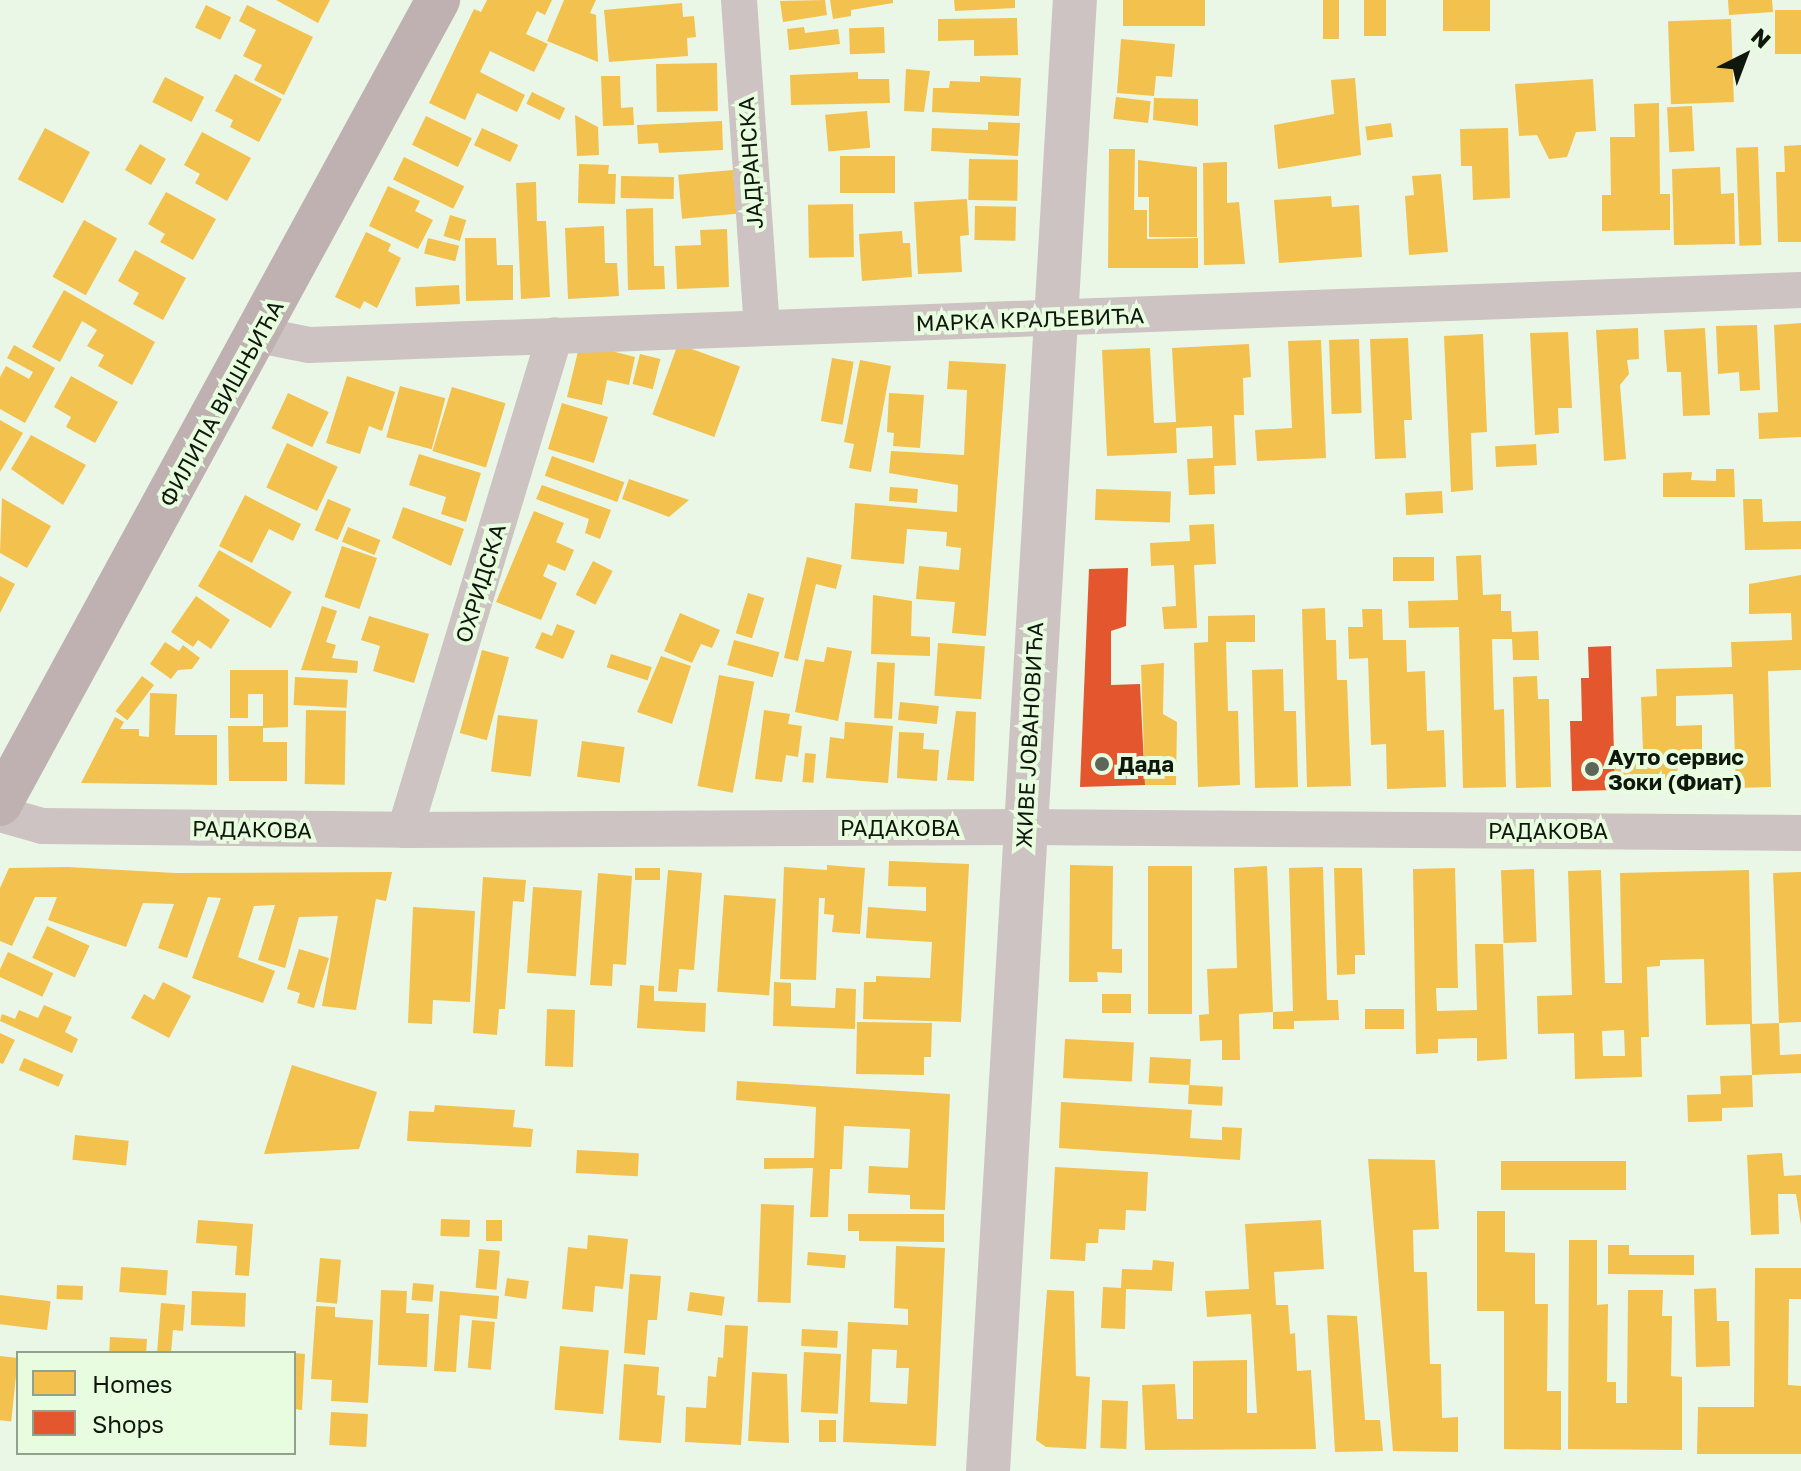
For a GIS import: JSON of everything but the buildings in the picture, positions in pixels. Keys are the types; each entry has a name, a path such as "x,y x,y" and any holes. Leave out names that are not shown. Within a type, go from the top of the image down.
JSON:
{"main road":[{"name":"ФИЛИПА ВИШЊИЋА","path":"0,804 259,335 438,0"}],"street":[{"name":"ЈАДРАНСКА","path":"739,0 762,326"},
{"name":"ЖИВЕ ЈОВАНОВИЋА","path":"988,1471 1052,320 1075,0"},
{"name":"МАРКА КРАЉЕВИЋА","path":"259,335 309,345 1801,290"},
{"name":"ОХРИДСКА","path":"405,830 555,335"},
{"name":"РАДАКОВА","path":"0,814 42,826 405,830 1024,827 1801,833"}],"place":[{"name":"Дада","path":"1102,764"},
{"name":"Ауто сервис Зоки (Фиат)","path":"1592,769"}]}
